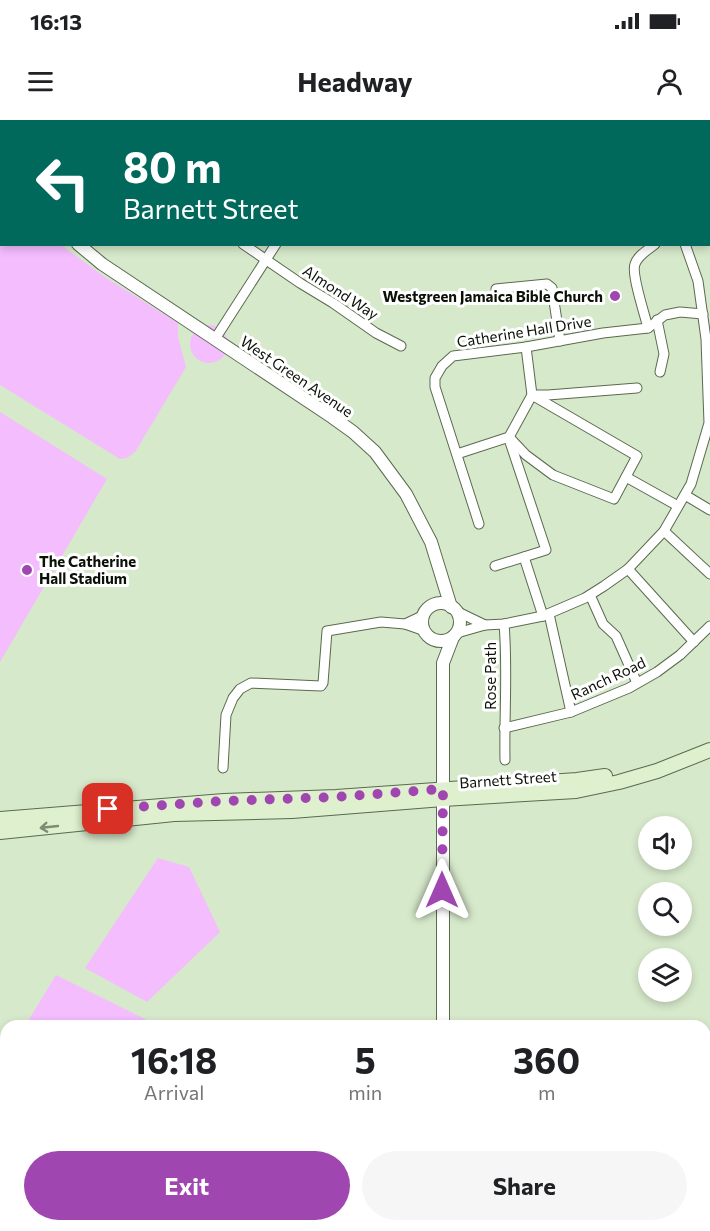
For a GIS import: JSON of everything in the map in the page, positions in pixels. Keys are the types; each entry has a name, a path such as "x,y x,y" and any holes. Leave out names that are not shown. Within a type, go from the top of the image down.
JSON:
{"main road":[{"name":"Barnett Street","path":"0,819 224,801 576,791 657,771 710,750"},
{"name":"Barnett Street","path":"0,832 174,814 292,812 443,794"}],"street":[{"name":"West Green Avenue","path":"80,246 102,264 332,417 375,452 406,494 431,542 454,609"},
{"name":"Almond Way","path":"246,246 376,333 400,346"},
{"path":"215,339 275,246"},
{"path":"652,246 638,257 633,266 648,328 664,315 680,312 703,314"},
{"path":"223,768 226,715 233,698 240,689 251,683 321,686 327,630 381,621 405,624 442,641 484,625 504,624 546,615 604,586 628,568 664,531 691,484 710,424 703,314 698,281 686,246"},
{"path":"496,289 550,285 560,341"},
{"path":"657,320 664,354 660,372"},
{"name":"Catherine Hall Drive","path":"479,524 435,387 435,378 442,366 453,356 648,328"},
{"path":"457,454 509,437 532,395 526,347"},
{"path":"532,395 637,388"},
{"path":"509,437 526,455 553,475 614,499 637,456 532,395"},
{"path":"495,566 546,550 509,437"},
{"path":"626,477 678,506"},
{"path":"685,495 710,510"},
{"path":"664,531 710,574"},
{"path":"524,557 546,615 572,712"},
{"path":"628,568 694,642"},
{"path":"443,582 422,623 443,663"},
{"path":"590,595 603,624 616,636 637,683"},
{"path":"405,624 440,604 484,625"},
{"path":"443,1020 443,663 460,622 454,609"},
{"name":"Rose Path","path":"504,624 506,652 504,760"},
{"name":"Ranch Road","path":"504,728 572,712 628,688 657,672 680,655 710,626"}],"shaded area":[{"path":"0,246 62,246 105,277 178,323 178,337 186,367 135,452 127,458 120,459 0,385"},
{"path":"209,325 216,326 222,331 227,337 227,351 222,357 216,362 209,363 202,362 196,357 191,351 190,344 191,337 196,331 202,326"},
{"name":"The Catherine Hall Stadium","path":"0,412 107,479 0,662"},
{"path":"158,858 189,867 220,932 147,1002 85,968"},
{"path":"56,975 147,1020 29,1020"}],"place":[{"name":"Westgreen Jamaica Bible Church","path":"615,296"},
{"name":"The Catherine Hall Stadium","path":"27,570"}],"route":[{"path":"108,809 443,789 442,890"}]}
